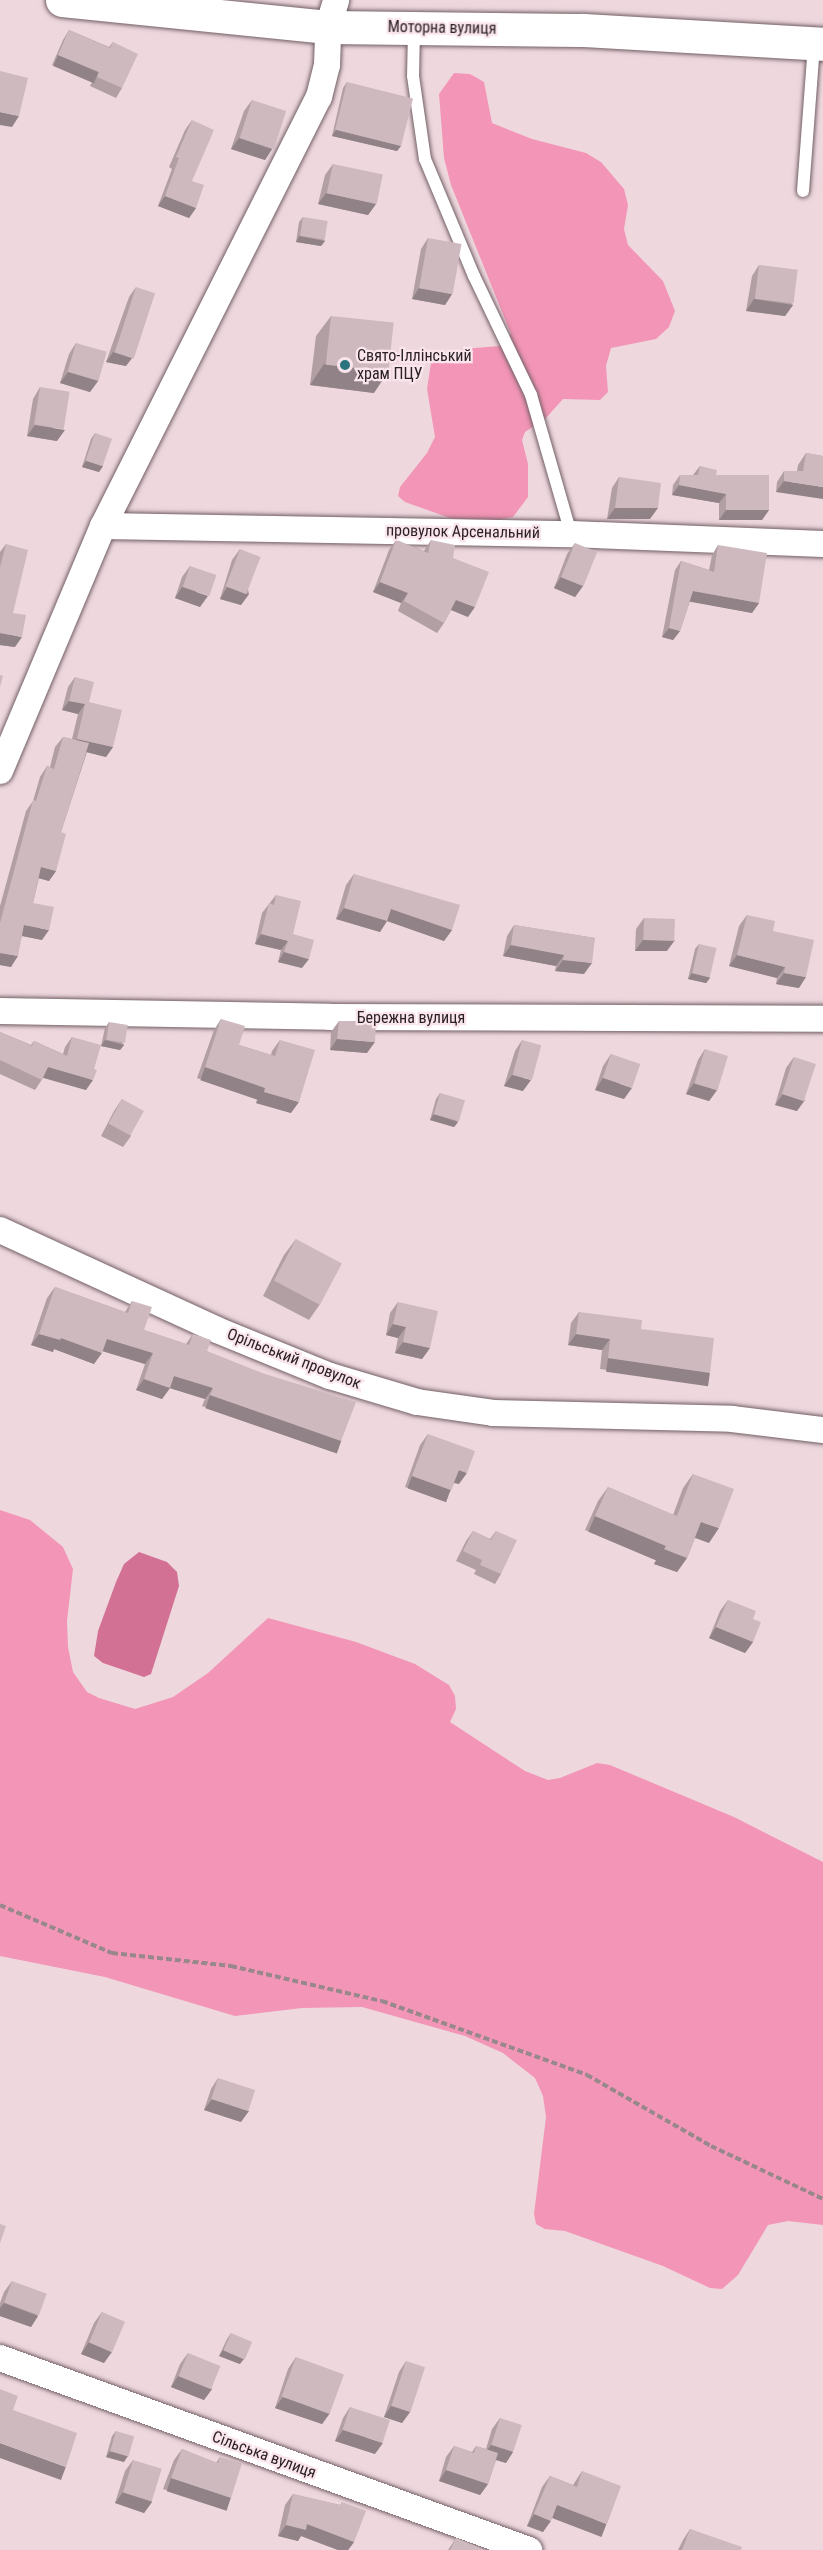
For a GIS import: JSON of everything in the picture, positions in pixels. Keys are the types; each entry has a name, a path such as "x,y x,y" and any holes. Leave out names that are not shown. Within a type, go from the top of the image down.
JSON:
{"street":[{"name":"Моторна вулиця","path":"62,0 332,13 414,28 583,30 819,44"},
{"path":"0,771 103,526 319,97 327,65 332,13"},
{"name":"провулок Арсенальний","path":"103,526 571,534 823,544"},
{"name":"Бережна вулиця","path":"0,1011 353,1017 823,1019"},
{"name":"Орільський провулок","path":"0,1230 217,1330 310,1368 417,1402 493,1413 732,1419 823,1430"},
{"name":"Сільська вулиця","path":"0,2358 529,2550"}],"lane":[{"path":"414,28 413,76 424,159 474,276 531,395 571,534"},
{"path":"803,191 819,44"}],"path":[{"path":"0,1905 112,1953 231,1966 382,2001 587,2075 711,2146 823,2199"}],"shaded area":[{"path":"454,73 470,74 484,82 492,123 532,139 586,153 601,162 624,189 628,205 624,229 628,245 663,281 675,311 669,327 656,339 611,348 606,366 608,392 600,400 563,399 546,418 525,432 522,440 528,464 528,497 513,517 487,522 450,518 405,502 398,496 400,487 427,453 435,437 427,389 431,363 463,349 499,346 511,334 451,185 444,158 439,94"},
{"path":"0,1510 30,1520 63,1547 73,1569 67,1621 68,1647 73,1672 87,1692 99,1698 135,1709 173,1697 208,1673 268,1618 356,1642 415,1664 449,1685 455,1696 456,1709 450,1722 525,1771 548,1780 560,1778 597,1763 610,1765 734,1817 823,1862 823,2225 788,2221 768,2225 738,2275 722,2289 710,2288 663,2266 565,2231 545,2229 536,2224 534,2214 546,2117 543,2096 535,2078 503,2053 465,2036 362,2007 302,2008 235,2016 105,1977 0,1956"},
{"path":"139,1552 167,1562 177,1572 179,1586 151,1674 144,1677 103,1663 94,1656 98,1631 116,1582 124,1564"}],"building":[{"path":"69,30 110,48 113,42 138,54 122,88 97,77 99,72 58,55"},
{"path":"0,71 28,78 19,116 0,112"},
{"path":"347,82 413,98 401,146 335,130"},
{"path":"252,100 286,111 274,149 240,138"},
{"path":"192,120 214,130 192,181 204,185 196,208 165,196 179,158 176,157"},
{"path":"333,164 383,175 377,204 327,193"},
{"path":"303,217 328,221 325,240 300,236"},
{"path":"428,238 461,244 453,294 419,288"},
{"path":"759,265 798,270 794,303 755,299"},
{"path":"136,287 155,293 134,359 115,353"},
{"path":"331,316 394,323 389,371 326,365"},
{"path":"76,343 107,352 98,381 68,372"},
{"path":"40,387 70,392 64,429 34,425"},
{"path":"95,433 112,439 103,466 86,460"},
{"path":"806,453 823,456 823,487 784,481 784,471 803,471"},
{"path":"700,466 717,470 716,475 769,475 769,510 726,510 726,494 679,485 680,475 698,475"},
{"path":"619,477 661,483 658,508 615,508"},
{"path":"396,540 428,553 431,540 455,545 453,558 489,572 475,607 456,600 444,623 404,601 408,593 380,582"},
{"path":"575,543 597,552 583,586 561,577"},
{"path":"6,544 28,550 13,613 26,615 22,637 0,633 0,567"},
{"path":"718,545 767,553 759,603 693,591 680,631 669,628 681,561 714,572"},
{"path":"240,549 261,557 246,594 226,586"},
{"path":"190,566 216,575 209,596 183,587"},
{"path":"75,677 94,682 89,702 122,710 113,747 77,739 85,704 69,701"},
{"path":"63,737 89,743 61,832 66,834 56,871 41,867 33,903 54,907 49,930 24,925 18,956 0,953 0,923 33,800 36,801 47,766 54,769"},
{"path":"354,874 460,905 452,930 391,909 387,921 344,908"},
{"path":"276,895 301,901 293,934 314,940 309,959 284,952 288,941 261,934 269,903 274,905"},
{"path":"747,915 775,921 773,931 814,940 806,977 784,973 785,967 737,955"},
{"path":"644,918 675,919 674,941 643,940"},
{"path":"514,925 595,938 592,963 563,960 564,955 511,945"},
{"path":"699,944 717,948 710,977 692,973"},
{"path":"221,1019 245,1026 239,1045 275,1056 280,1040 315,1050 299,1102 264,1092 265,1088 205,1067"},
{"path":"339,1021 376,1021 375,1042 337,1039"},
{"path":"109,1022 128,1025 125,1043 106,1040"},
{"path":"0,1032 32,1046 34,1041 67,1056 72,1037 101,1045 93,1080 48,1067 42,1080 0,1060"},
{"path":"522,1040 541,1045 532,1080 513,1075"},
{"path":"705,1049 728,1056 717,1090 694,1083"},
{"path":"611,1054 640,1064 632,1088 603,1078"},
{"path":"794,1057 816,1064 804,1101 782,1094"},
{"path":"440,1093 465,1100 459,1121 434,1114"},
{"path":"122,1099 144,1111 130,1136 108,1123"},
{"path":"296,1239 342,1263 320,1305 274,1280"},
{"path":"55,1287 128,1313 132,1301 152,1307 144,1330 189,1345 193,1334 211,1340 207,1351 262,1373 356,1402 341,1441 210,1395 213,1388 174,1376 170,1388 144,1379 153,1353 107,1339 102,1353 61,1338 60,1340 39,1334"},
{"path":"398,1302 438,1311 430,1348 403,1342 406,1327 393,1324"},
{"path":"579,1312 642,1320 641,1329 714,1338 710,1373 608,1358 610,1339 576,1334"},
{"path":"428,1434 475,1451 467,1473 459,1470 451,1490 412,1476"},
{"path":"693,1474 734,1489 719,1528 701,1522 687,1558 664,1549 666,1546 595,1516 608,1487 677,1516"},
{"path":"473,1531 491,1540 496,1531 517,1540 501,1574 480,1565 482,1560 463,1551"},
{"path":"728,1600 756,1611 753,1619 761,1622 753,1642 716,1627"},
{"path":"218,2078 255,2090 248,2111 211,2099"},
{"path":"0,2224 6,2226 0,2243"},
{"path":"12,2281 47,2294 39,2315 4,2303"},
{"path":"102,2312 125,2322 112,2352 89,2342"},
{"path":"231,2333 252,2342 245,2359 224,2350"},
{"path":"188,2353 220,2366 211,2389 179,2376"},
{"path":"296,2357 344,2374 330,2414 282,2396"},
{"path":"406,2361 425,2367 410,2412 391,2406"},
{"path":"0,2389 18,2396 13,2410 77,2433 66,2467 0,2443"},
{"path":"350,2407 390,2420 383,2443 343,2430"},
{"path":"500,2418 522,2425 513,2452 491,2445"},
{"path":"116,2431 134,2436 128,2456 110,2451"},
{"path":"454,2446 474,2453 476,2446 498,2453 488,2484 446,2470"},
{"path":"182,2449 218,2463 220,2457 242,2463 231,2498 171,2478"},
{"path":"133,2460 162,2469 152,2501 123,2493"},
{"path":"582,2471 621,2486 607,2524 557,2505 551,2521 534,2514 550,2476 577,2487"},
{"path":"293,2494 340,2505 342,2502 366,2511 354,2542 307,2524 306,2530 286,2525"},
{"path":"690,2529 742,2547 741,2550 682,2550"},
{"path":"456,2538 485,2550 450,2550"}],"place":[{"name":"Свято-Іллінський храм ПЦУ","path":"345,365"}]}
